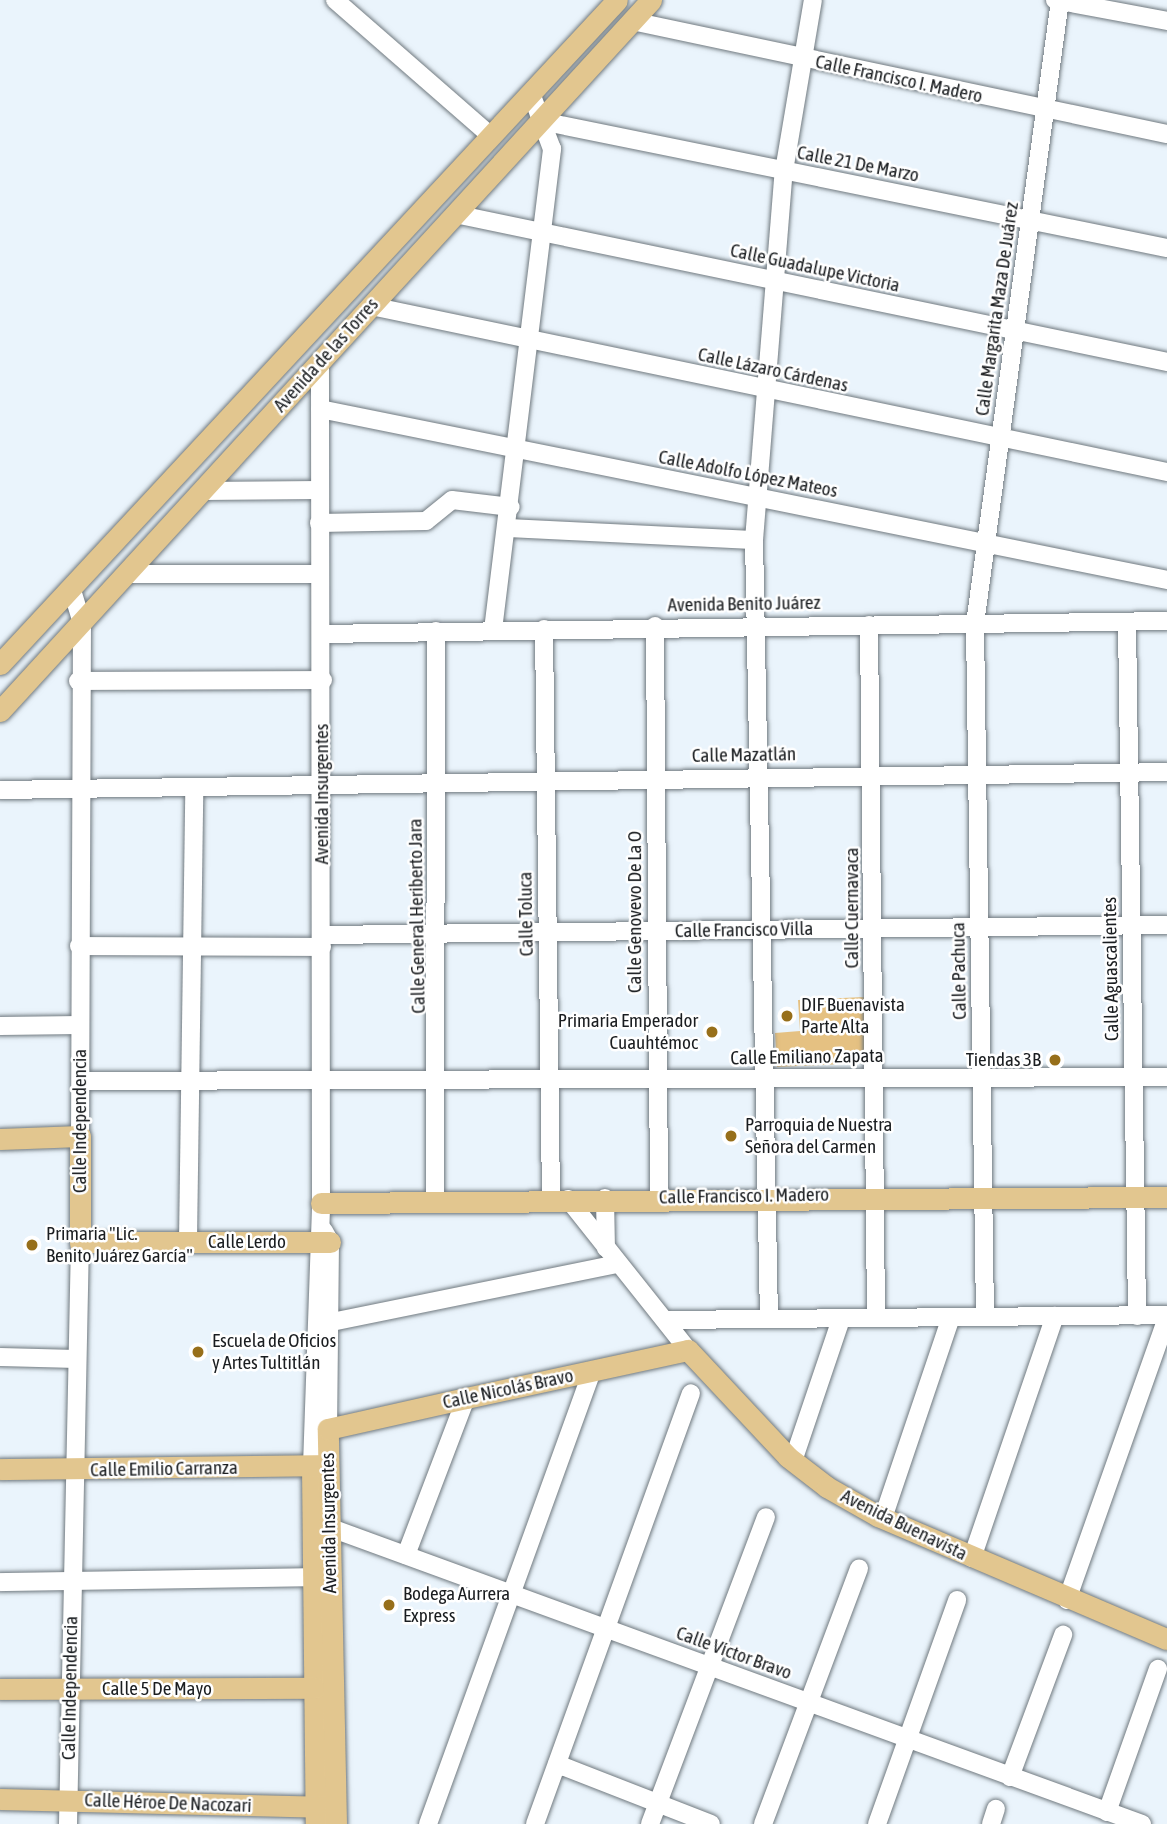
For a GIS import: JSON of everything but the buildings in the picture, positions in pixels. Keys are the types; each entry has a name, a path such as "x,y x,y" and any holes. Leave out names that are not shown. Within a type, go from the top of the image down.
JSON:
{"main road":[{"name":"Avenida de las Torres","path":"0,664 617,0"},
{"name":"Avenida de las Torres","path":"0,711 651,0"},
{"path":"0,1139 80,1136"},
{"name":"Calle Independencia","path":"80,1136 80,1242"},
{"name":"Calle Francisco I. Madero","path":"321,1203 983,1194 1167,1197"},
{"name":"Calle Lerdo","path":"80,1242 322,1237"},
{"name":"Avenida Buenavista","path":"688,1350 793,1461 883,1518 1067,1600 1167,1639"},
{"name":"Calle Nicolás Bravo","path":"328,1429 688,1350"},
{"name":"Avenida Insurgentes","path":"326,1816 320,1465 328,1429"},
{"name":"Calle Emilio Carranza","path":"0,1469 74,1471 320,1465"},
{"name":"Avenida Insurgentes","path":"321,1524 313,1577 315,1689 326,1816"},
{"name":"Calle 5 De Mayo","path":"0,1689 315,1689"},
{"name":"Calle Héroe De Nacozari","path":"0,1799 69,1800 326,1816"}],"street":[{"path":"335,0 491,136"},
{"path":"769,1319 753,624 754,540 764,390 784,171 805,60 813,0"},
{"path":"1058,0 1167,21"},
{"name":"Calle Margarita Maza De Juárez","path":"975,624 1058,0"},
{"name":"Calle Francisco I. Madero","path":"632,21 805,60 1167,134"},
{"path":"493,630 511,507 552,149 531,93"},
{"name":"Calle 21 De Marzo","path":"541,121 1167,248"},
{"name":"Calle Guadalupe Victoria","path":"455,214 1167,362"},
{"name":"Calle Lázaro Cárdenas","path":"371,306 1000,440 1167,472"},
{"name":"Avenida Insurgentes","path":"320,362 319,523 323,680 321,1203 327,1323 328,1429"},
{"name":"Calle Adolfo López Mateos","path":"320,409 1167,580"},
{"path":"202,491 319,490"},
{"path":"319,523 426,521 452,500 511,507"},
{"path":"508,528 754,540"},
{"path":"126,574 320,574"},
{"name":"Calle Independencia","path":"71,587 82,622 78,681 80,1136"},
{"name":"Avenida Benito Juárez","path":"321,634 753,624 1167,621"},
{"name":"Calle Aguascalientes","path":"1127,622 1137,1316"},
{"name":"Calle Pachuca","path":"975,624 985,1317"},
{"name":"Calle Cuernavaca","path":"869,625 876,1318"},
{"name":"Calle Genovevo De La O","path":"655,626 656,1079 659,1198"},
{"name":"Calle Toluca","path":"544,629 549,1080 559,1199"},
{"name":"Calle General Heriberto Jara","path":"435,1201 440,1081 436,631"},
{"path":"78,681 323,680"},
{"name":"Calle Mazatlán","path":"0,790 322,786 656,776 1167,772"},
{"path":"188,1241 194,787"},
{"name":"Calle Francisco Villa","path":"79,946 192,947 437,934 1167,925"},
{"path":"0,1026 80,1025"},
{"name":"Calle Emiliano Zapata","path":"322,1083 982,1075 1167,1077"},
{"path":"81,1081 322,1083"},
{"path":"605,1198 606,1248"},
{"name":"Avenida Buenavista","path":"559,1199 606,1248 667,1320 688,1350"},
{"name":"Avenida Insurgentes","path":"320,1465 322,1237"},
{"name":"Calle Independencia","path":"68,1824 80,1242"},
{"path":"327,1323 618,1264"},
{"path":"972,1558 1055,1316"},
{"path":"667,1320 1167,1316 1067,1600"},
{"path":"883,1518 951,1317"},
{"path":"793,1461 841,1319"},
{"path":"0,1357 77,1359"},
{"path":"428,1824 593,1371"},
{"path":"535,1824 691,1393"},
{"path":"407,1555 466,1398"},
{"path":"650,1824 766,1517"},
{"name":"Calle Víctor Bravo","path":"321,1524 1142,1824"},
{"path":"763,1824 859,1568"},
{"path":"0,1581 313,1577"},
{"path":"877,1824 957,1600"},
{"path":"1010,1777 1063,1635"},
{"path":"1107,1812 1158,1669"},
{"path":"557,1764 711,1824"}],"shaded area":[{"path":"864,997 866,1063 777,1067 775,1033 800,1031 798,1000"}],"place":[{"name":"DIF Buenavista Parte Alta","path":"787,1016"},
{"name":"Primaria Emperador Cuauhtémoc","path":"712,1032"},
{"name":"Tiendas 3B","path":"1055,1060"},
{"name":"Parroquia de Nuestra Señora del Carmen","path":"731,1136"},
{"name":"Primaria \"Lic. Benito Juárez García\"","path":"32,1245"},
{"name":"Escuela de Oficios y Artes Tultitlán","path":"198,1352"},
{"name":"Bodega Aurrera Express","path":"389,1605"}]}
